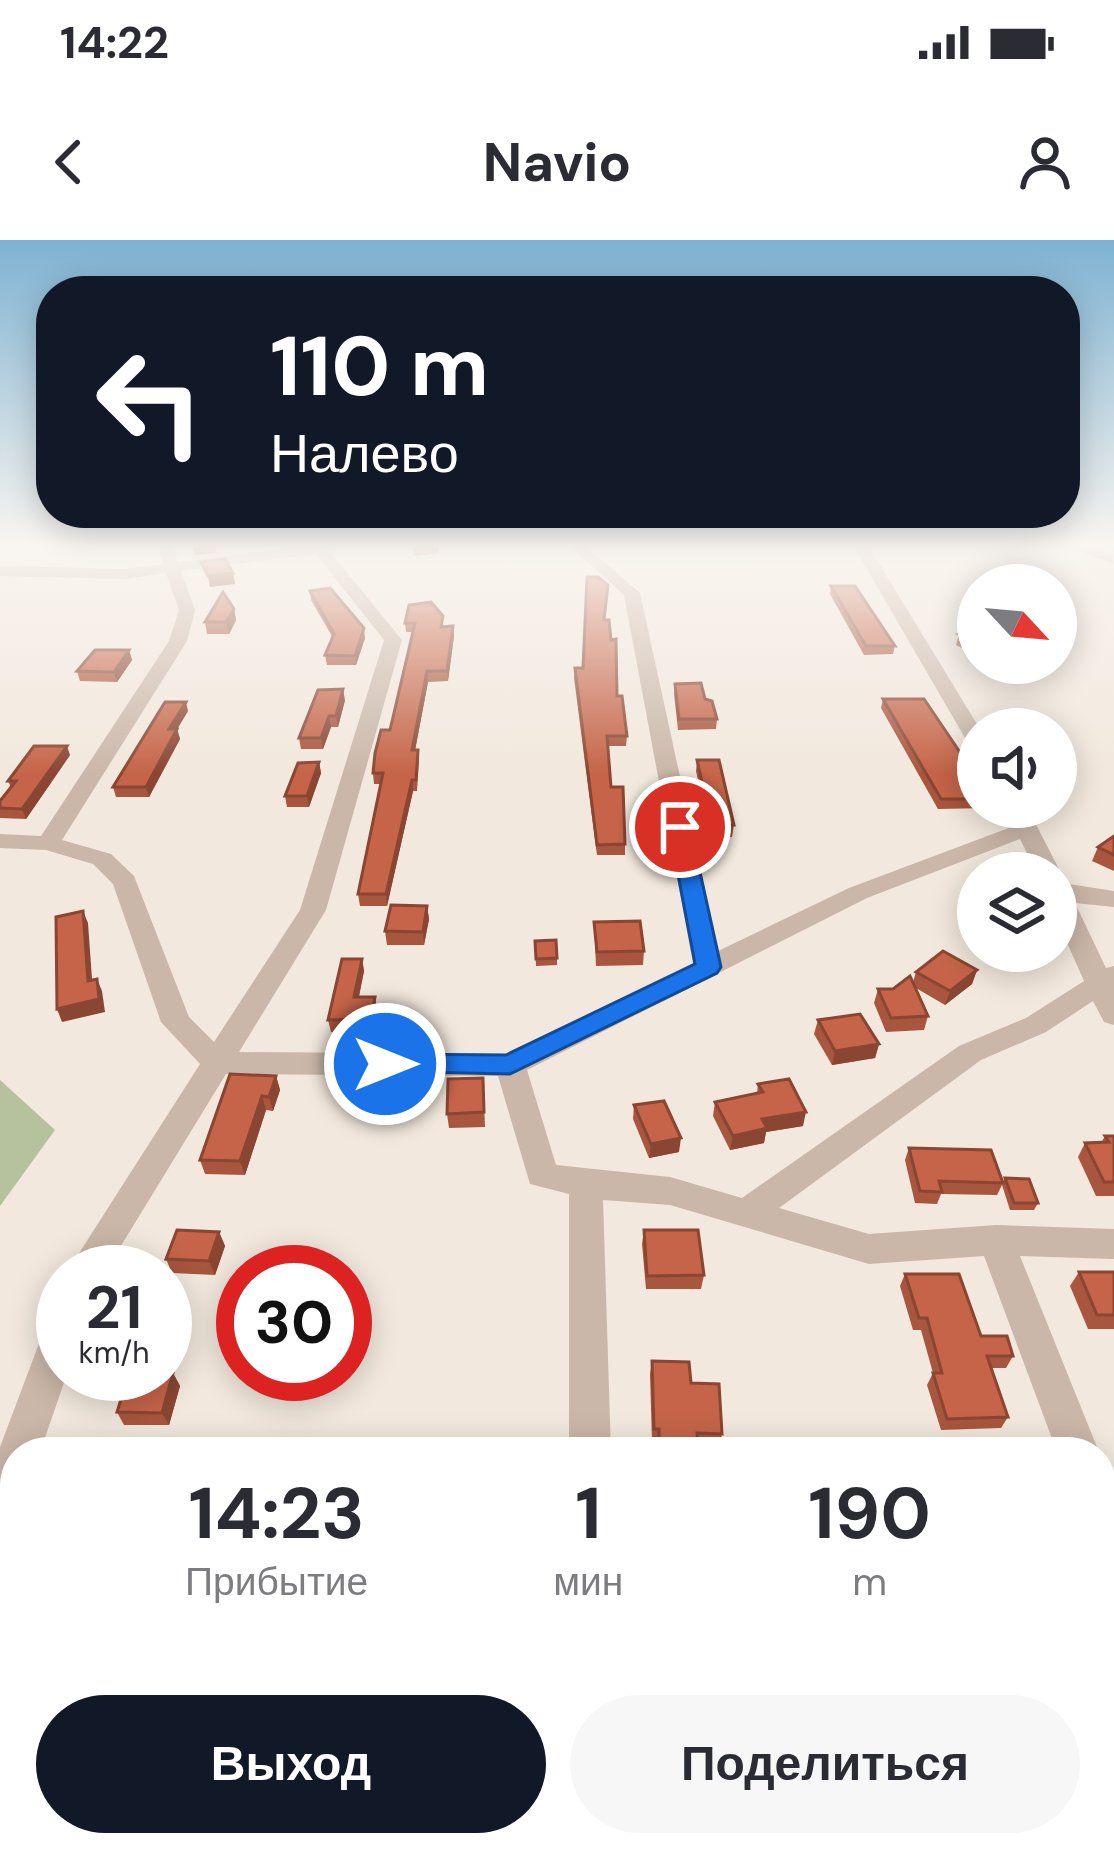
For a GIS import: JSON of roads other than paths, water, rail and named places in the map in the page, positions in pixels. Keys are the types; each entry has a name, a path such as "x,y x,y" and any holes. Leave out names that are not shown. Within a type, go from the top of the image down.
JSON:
{"street":[{"path":"48,843 178,641 184,622"},
{"path":"102,1245 314,910 393,640 380,622"},
{"path":"638,622 708,967"},
{"path":"906,622 957,708"},
{"path":"0,842 48,843 102,860 125,880 176,1022 218,1063 510,1065 857,893 989,844 1009,828"},
{"path":"989,844 1003,852"},
{"path":"1077,888 1114,899"},
{"path":"748,1212 970,1053 1109,993 1077,930"},
{"path":"510,1065 542,1174 586,1185 670,1191 869,1249 996,1240 1114,1244"},
{"path":"586,1185 590,1437"},
{"path":"996,1240 1072,1437"},
{"path":"24,1437 37,1401"}]}
